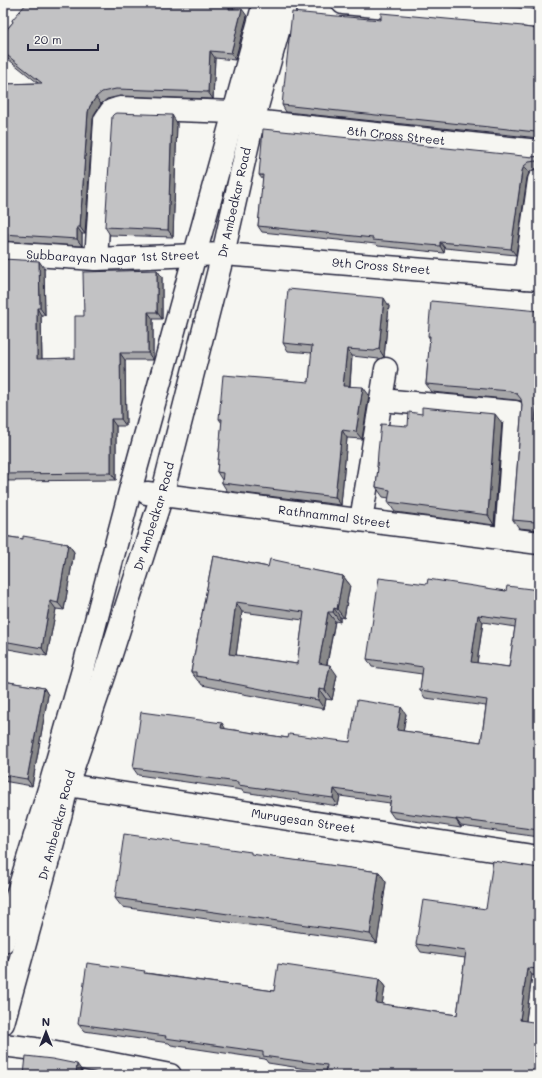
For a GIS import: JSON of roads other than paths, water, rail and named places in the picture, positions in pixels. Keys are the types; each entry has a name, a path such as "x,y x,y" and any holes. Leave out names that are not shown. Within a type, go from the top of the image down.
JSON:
{"main road":[{"name":"Dr Ambedkar Road","path":"3,1023 61,813 67,785 162,495 223,254 243,117 264,3"},
{"name":"Dr Ambedkar Road","path":"3,942 79,684 130,490 195,256 243,117 286,3"},
{"path":"343,3 427,7 539,21"},
{"name":"8th Cross Street","path":"96,259 105,120 111,111 120,108 243,117 539,151"},
{"path":"532,278 539,180"},
{"name":"Subbarayan Nagar 1st Street","path":"3,253 96,259 223,254"},
{"name":"9th Cross Street","path":"223,254 532,278"},
{"path":"361,520 386,369"},
{"path":"381,400 515,412 506,539"},
{"name":"Rathnammal Street","path":"130,490 539,543"},
{"name":"Murugesan Street","path":"67,785 539,857"},
{"path":"3,1046 35,1049 93,1068 170,1075"}]}
